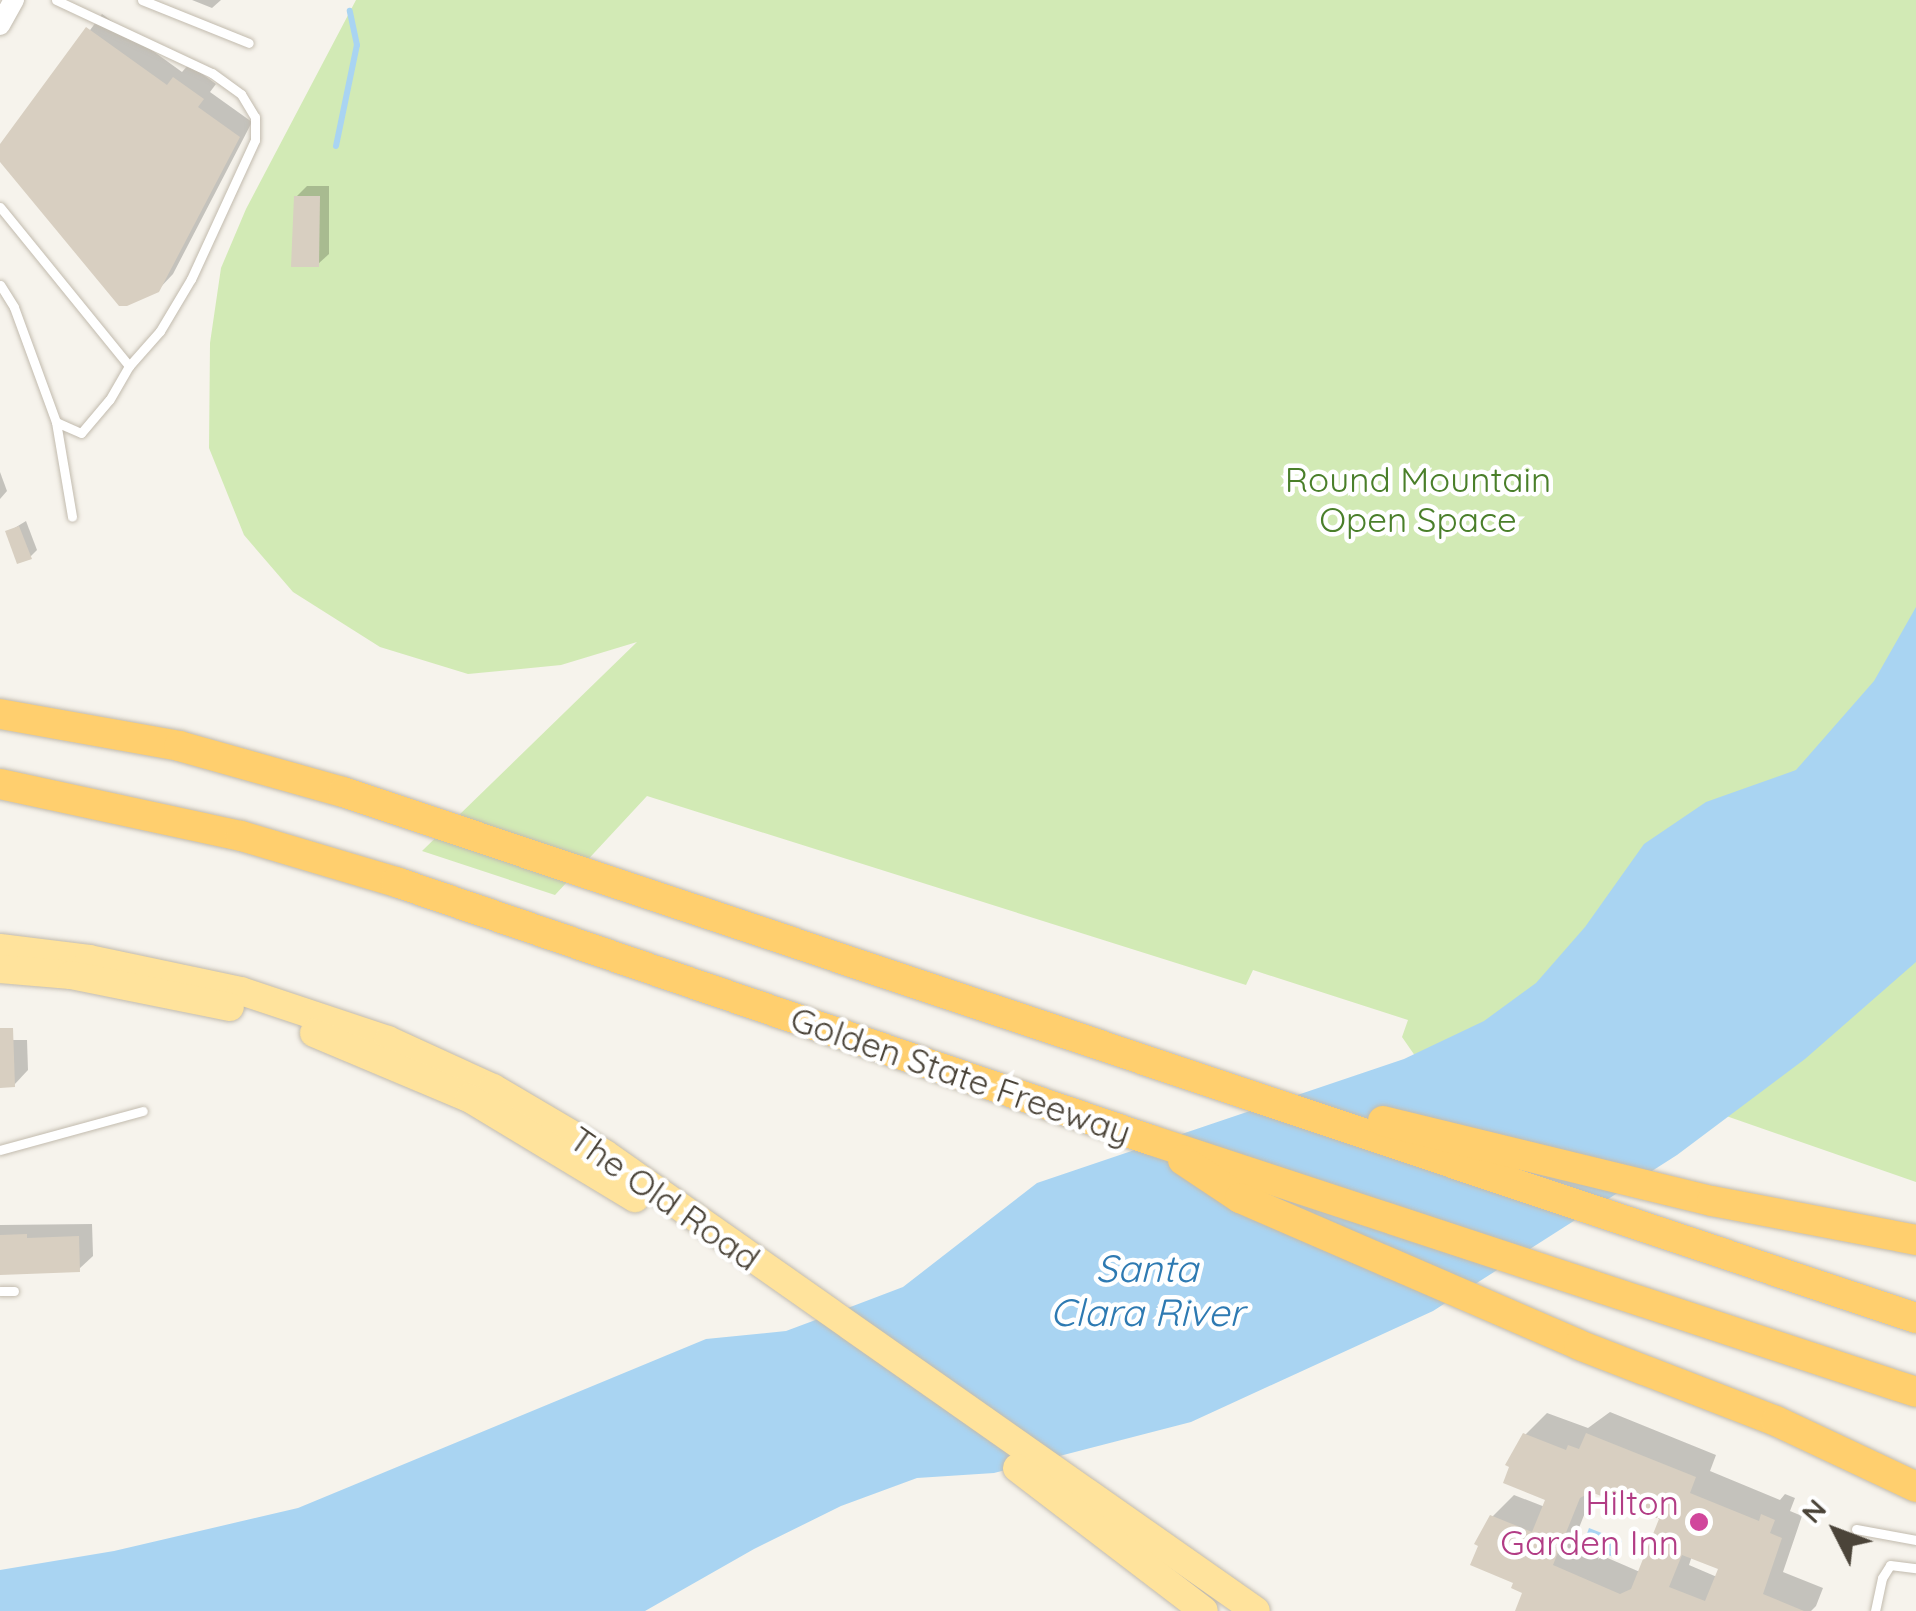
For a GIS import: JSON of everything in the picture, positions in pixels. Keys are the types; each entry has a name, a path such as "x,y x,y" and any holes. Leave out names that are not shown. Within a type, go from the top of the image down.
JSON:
{"highway":[{"name":"Golden State Freeway","path":"0,714 180,746 278,772 1916,1318"},
{"name":"Golden State Freeway","path":"0,784 223,831 396,882 1151,1140 1916,1392"},
{"path":"1181,1072 1712,1200 1916,1240"},
{"path":"1151,1140 1240,1198 1533,1325 1776,1421 1916,1487"}],"main road":[{"name":"The Old Road","path":"0,948 89,959 197,980 325,1028 388,1040 543,1114 739,1260 1027,1464 1211,1604 1256,1611"},
{"name":"The Old Road","path":"0,969 89,978 287,1015"}],"street":[{"path":"0,24 14,0"}],"lane":[{"path":"56,0 212,73 241,94 255,117 255,140 237,182 160,332 129,366 109,400 81,433 56,422"},
{"path":"142,0 249,43"},
{"path":"0,208 129,366"},
{"path":"0,285 14,307 56,422 72,516"},
{"path":"0,1150 142,1110"},
{"path":"0,1291 14,1291"},
{"path":"1856,1529 1916,1540"},
{"path":"1875,1611 1882,1578 1890,1565 1916,1568"}],"green space":[{"name":"Round Mountain Open Space","path":"356,0 1916,0 1916,1182 1666,1095 1429,1076 1402,1037 1408,1020 1253,970 1246,985 647,796 555,895 422,851 637,642 561,665 468,674 380,647 293,592 244,535 209,448 210,343 221,268 246,209"}],"water":[{"name":"Santa Clara River","path":"1916,607 1916,962 1805,1059 1677,1155 1433,1311 1191,1422 994,1473 917,1478 841,1506 754,1549 645,1611 0,1611 0,1570 114,1551 298,1508 706,1339 786,1331 903,1287 1037,1183 1404,1059 1484,1021 1536,983 1585,927 1644,844 1706,802 1796,770 1874,681"},
{"path":"1589,1528 1622,1541 1616,1558 1583,1545"}],"building":[{"path":"86,27 167,85 173,77 204,99 198,107 240,137 159,292 127,306 119,306 0,162 0,144"},
{"path":"294,196 320,196 319,267 291,267"},
{"path":"19,526 32,559 17,564 5,531"},
{"path":"0,1028 13,1028 15,1087 0,1088"},
{"path":"27,1234 27,1238 79,1236 80,1272 0,1275 0,1235"},
{"name":"Hilton Garden Inn","path":"1523,1433 1566,1450 1568,1445 1579,1449 1586,1433 1696,1477 1690,1493 1759,1521 1761,1514 1775,1520 1770,1533 1782,1538 1763,1594 1804,1611 1515,1611 1522,1593 1511,1588 1513,1583 1470,1565 1478,1546 1474,1544 1490,1515 1532,1532 1545,1500 1503,1483 1509,1467 1505,1465","holes":["1591,1492 1659,1519 1631,1589 1620,1594 1553,1565 1580,1498","1682,1555 1718,1569 1705,1601 1669,1587"]}],"waterway":[{"path":"336,146 357,45 350,11"}],"place":[{"name":"Hilton Garden Inn","path":"1699,1522"}]}
